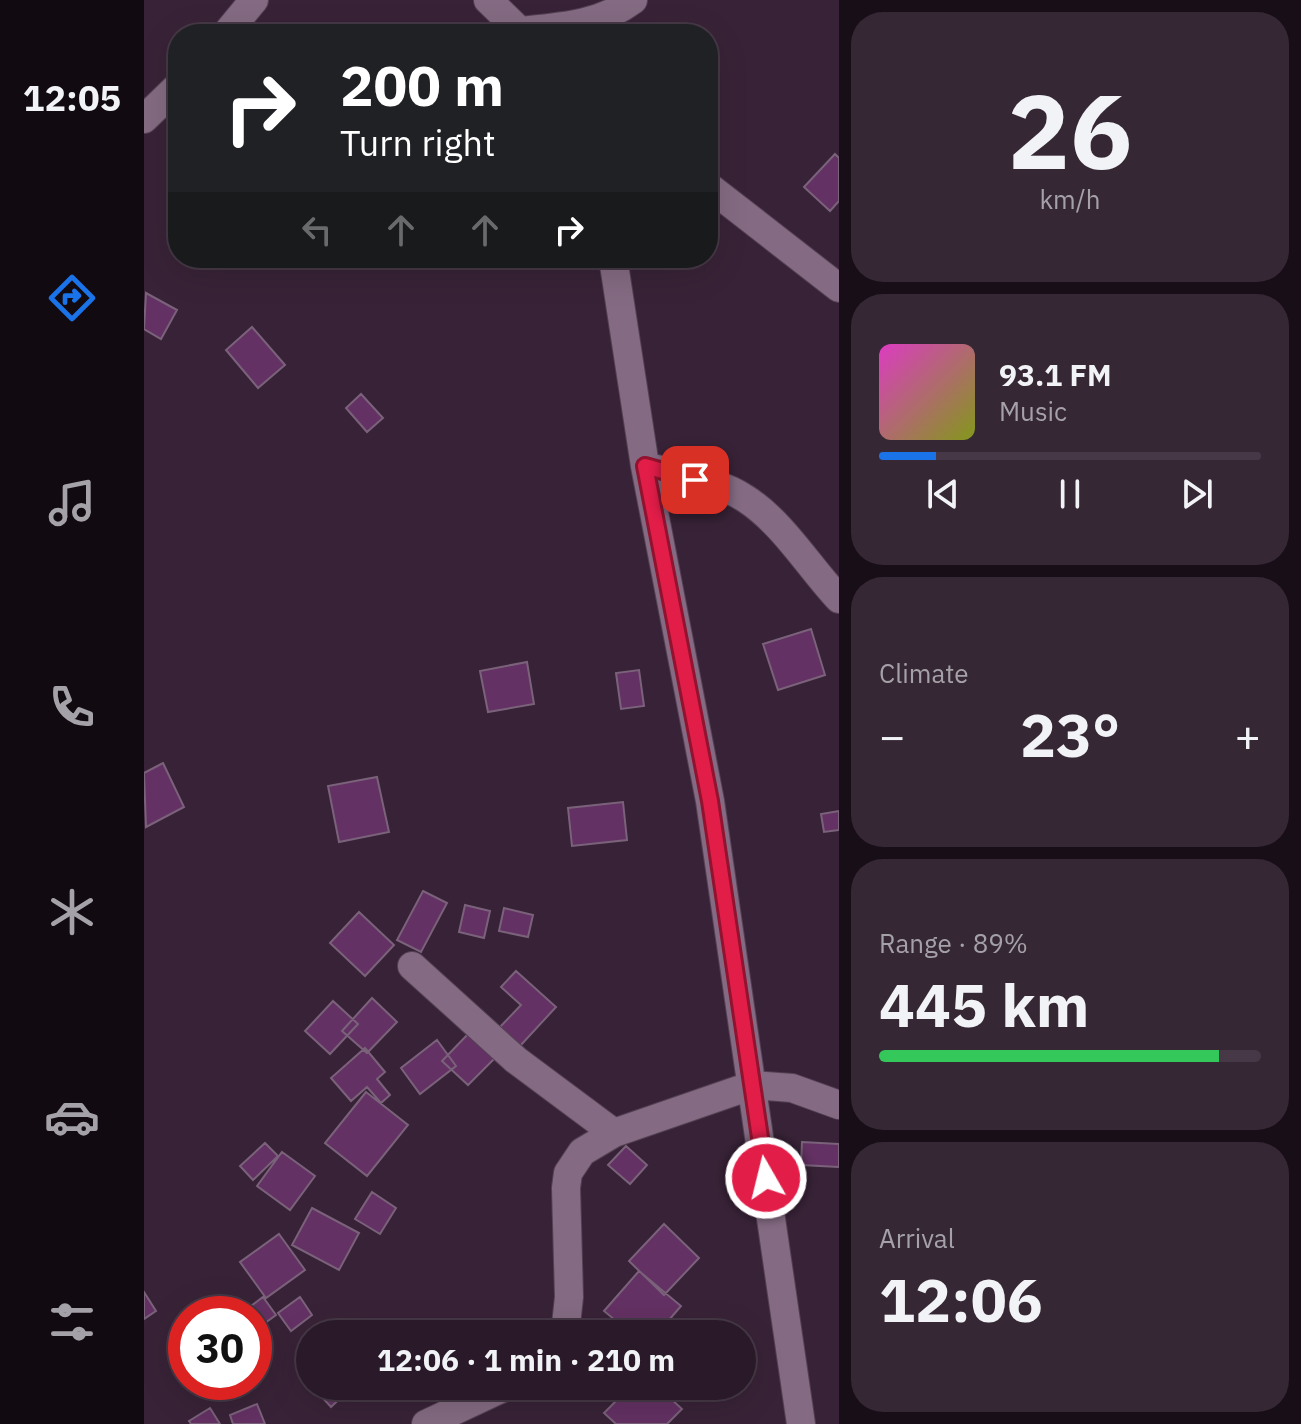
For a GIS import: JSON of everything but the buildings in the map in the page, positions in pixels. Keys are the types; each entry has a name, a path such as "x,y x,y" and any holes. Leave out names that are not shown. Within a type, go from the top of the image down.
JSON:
{"street":[{"path":"234,24 254,0"},
{"path":"488,0 513,24"},
{"path":"576,24 612,15 633,0"},
{"path":"144,119 168,96"},
{"path":"718,194 839,288"},
{"path":"615,268 645,466 710,801 801,1424"},
{"path":"645,466 721,487 745,498 764,514 839,599"},
{"path":"412,966 516,1060 614,1133"},
{"path":"565,1320 568,1173 582,1152 614,1133 753,1085 792,1088 839,1105"},
{"path":"426,1424 477,1400"}],"route":[{"path":"695,480 645,466 710,801 766,1178"}]}
